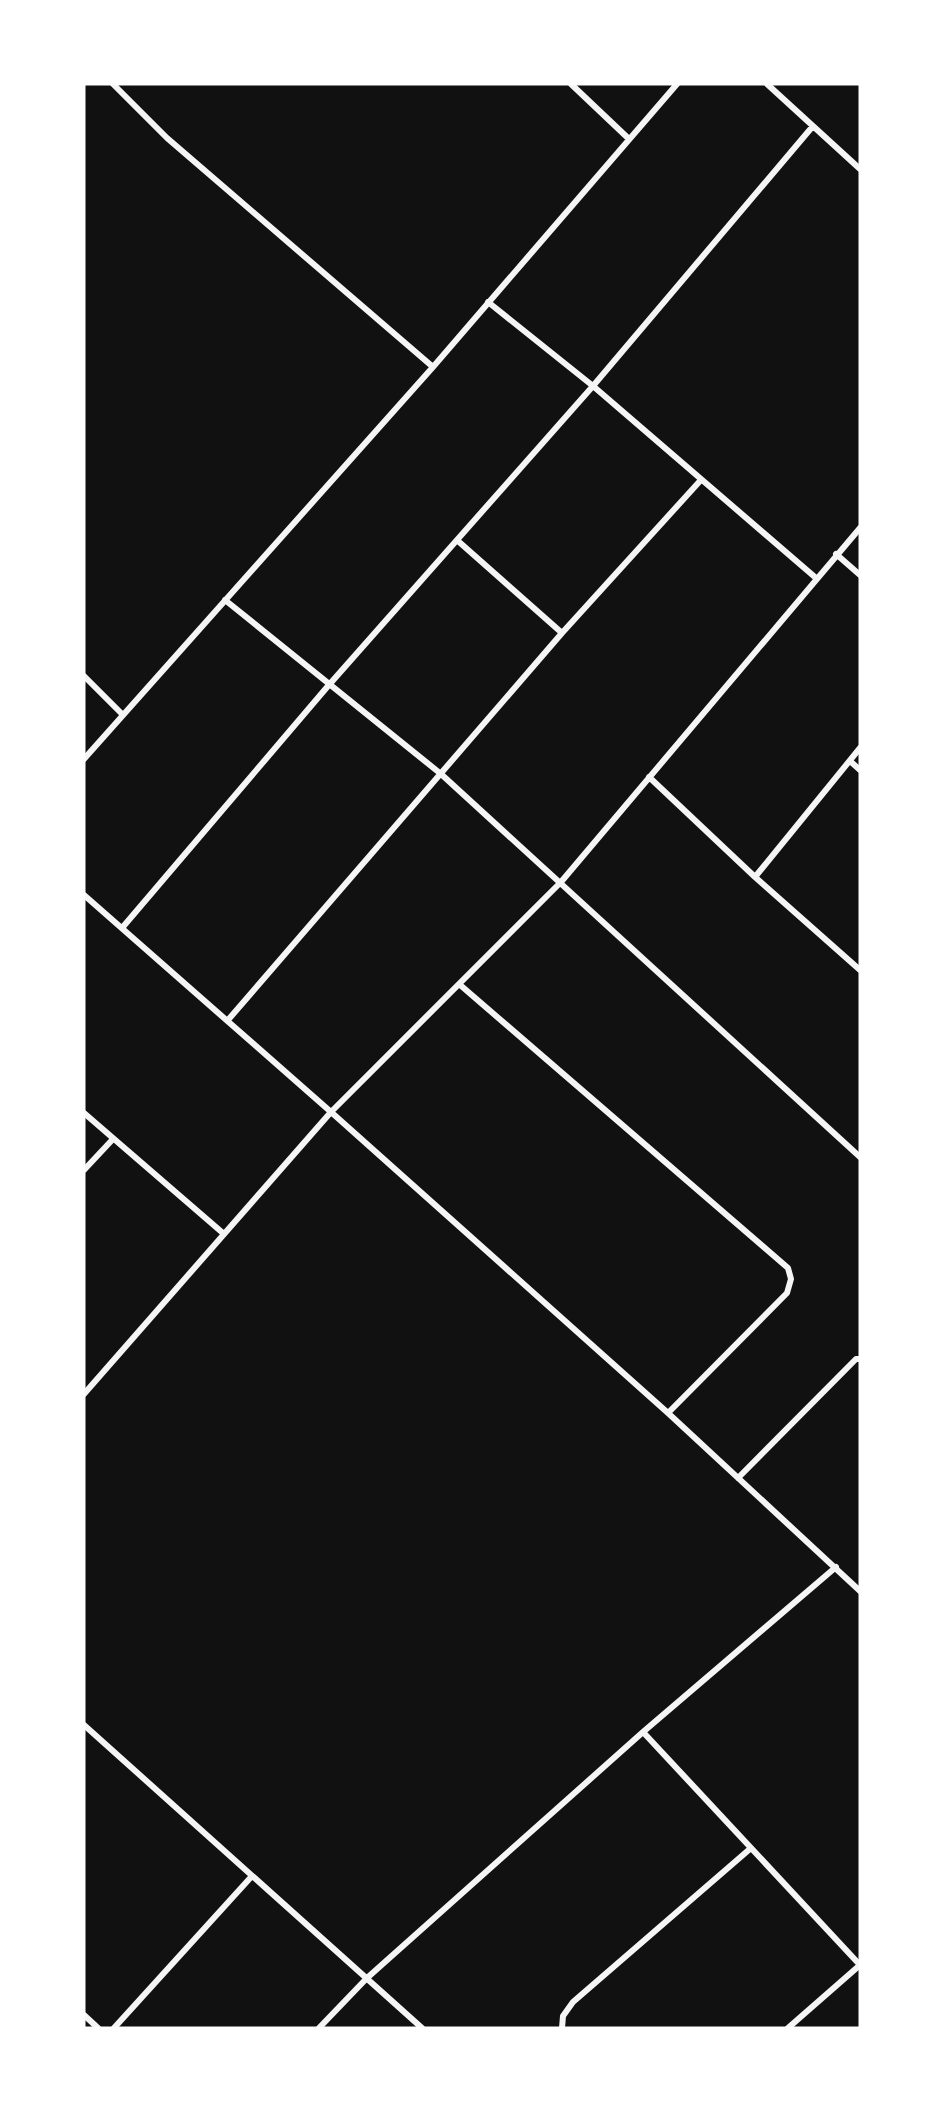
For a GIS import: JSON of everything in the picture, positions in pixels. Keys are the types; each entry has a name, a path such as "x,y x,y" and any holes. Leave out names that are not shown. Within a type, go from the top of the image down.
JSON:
{"street":[{"path":"113,84 167,138 433,367"},
{"path":"571,84 629,139"},
{"path":"84,759 433,367 677,84"},
{"path":"767,84 860,170"},
{"path":"122,928 328,686 593,386 813,126"},
{"path":"488,302 593,386 700,481 816,578"},
{"path":"228,1020 562,633 700,481"},
{"path":"84,1394 331,1112 561,882 860,528"},
{"path":"458,541 562,633"},
{"path":"836,554 860,575"},
{"path":"225,600 328,686 441,774 860,1157"},
{"path":"84,676 123,715"},
{"path":"755,877 860,748"},
{"path":"850,761 860,770"},
{"path":"649,777 755,877 860,970"},
{"path":"84,896 228,1020 668,1413 860,1591"},
{"path":"459,984 788,1268 791,1279 787,1293 668,1413"},
{"path":"84,1113 224,1234"},
{"path":"84,1170 113,1139"},
{"path":"738,1478 856,1359 860,1359"},
{"path":"319,2028 366,1978 644,1732 836,1567"},
{"path":"84,1725 422,2028"},
{"path":"644,1732 860,1965 788,2028"},
{"path":"562,2028 567,2008 751,1848"},
{"path":"114,2028 252,1876"},
{"path":"84,2015 98,2028"}]}
